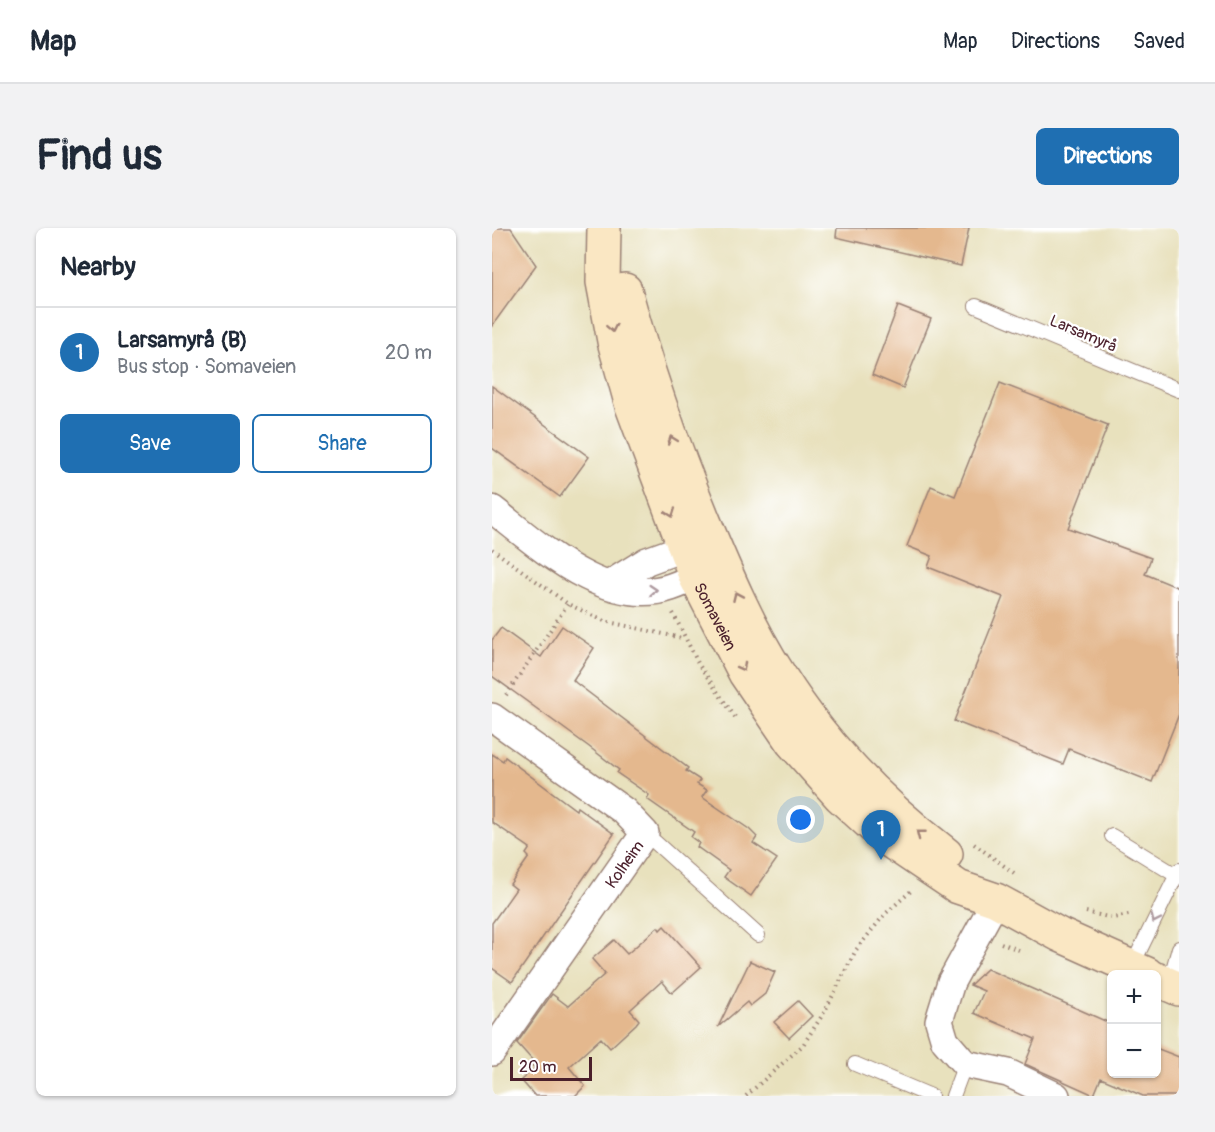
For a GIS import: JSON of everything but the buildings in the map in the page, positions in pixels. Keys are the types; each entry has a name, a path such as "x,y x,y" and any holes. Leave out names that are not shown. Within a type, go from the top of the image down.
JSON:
{"main road":[{"name":"Somaveien","path":"606,228 603,282 614,341 632,406 683,548 745,673 792,742 840,796 887,839 958,887 996,900 1059,935 1137,970"},
{"name":"Somaveien","path":"606,228 657,398 717,553 741,606 780,676 822,735 873,790 913,829 973,875 996,900"}],"street":[{"path":"492,509 556,558 587,577 627,592 663,590 696,578 717,553"},
{"path":"610,584 647,561 683,548 717,553"},
{"name":"Kolheim","path":"492,1052 645,833 624,811 499,707"},
{"path":"996,900 951,982 939,1021 945,1041 965,1064 1008,1073 1056,1096"}],"lane":[{"name":"Larsamyrå","path":"976,306 1179,390"},
{"path":"645,833 758,935"},
{"path":"1112,836 1178,874 1159,970"},
{"path":"1161,973 1179,948"},
{"path":"855,1064 931,1096"},
{"path":"953,1096 965,1064"}],"path":[{"path":"499,707 568,604"},
{"path":"966,838 1019,877"},
{"path":"747,1096 803,1045 825,1011 856,950 885,914 912,890"},
{"path":"1084,911 1112,918 1129,915"}],"place":[{"name":"Larsamyrå (B)","path":"881,860"}]}
